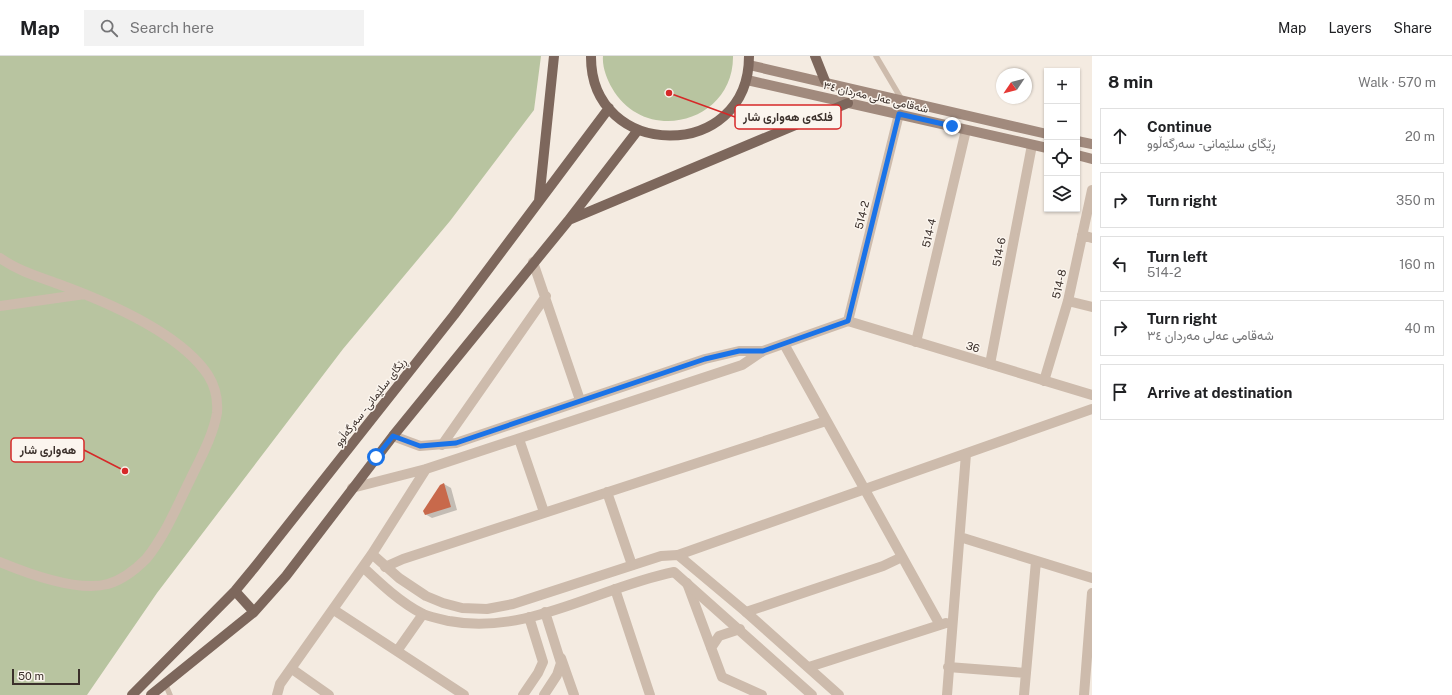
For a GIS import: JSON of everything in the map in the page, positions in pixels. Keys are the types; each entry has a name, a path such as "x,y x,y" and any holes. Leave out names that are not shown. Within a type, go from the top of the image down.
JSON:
{"main road":[{"path":"539,201 554,56"},
{"path":"591,56 596,87 609,108 622,121 638,130 664,137 691,134 704,130 726,114 735,104 746,80 749,60"},
{"path":"815,56 825,81"},
{"name":"شەقامی عەلی مەردان ٣٤","path":"749,60 825,81 1044,133"},
{"name":"شەقامی عەلی مەردان ٣٤","path":"746,80 1044,147"},
{"path":"568,221 848,103"},
{"name":"ڕێگای سلێمانی - سەرگەڵوو","path":"132,695 235,592 449,321 609,108"},
{"path":"151,695 254,612 286,576 393,436 568,221 638,130"},
{"path":"1080,142 1092,144"},
{"path":"1080,156 1092,158"},
{"path":"235,592 254,612"}],"street":[{"name":"514-2","path":"848,321 899,114"},
{"name":"514-4","path":"916,342 966,130"},
{"name":"514-6","path":"990,364 1032,145"},
{"name":"514-8","path":"1044,381 1087,236 1092,190"},
{"path":"0,258 23,271 86,294 136,318 171,340 196,361 209,377 215,389 217,405 215,422 194,471 158,541 142,563 124,576 103,585 81,585 51,578 0,562"},
{"path":"534,262 580,400"},
{"path":"0,306 86,294"},
{"path":"442,445 546,296"},
{"path":"1068,301 1092,307"},
{"name":"36","path":"848,321 1092,395"},
{"path":"352,488 426,469 742,365 763,351 848,321"},
{"path":"784,344 940,625"},
{"path":"393,436 413,444 442,445 474,438 580,400 705,359 739,351 763,351"},
{"path":"372,554 412,588 443,603 462,608 487,608 520,601 661,556 678,555 865,490 1092,408"},
{"path":"377,580 386,567 403,559 826,421"},
{"path":"519,439 544,512"},
{"path":"946,695 966,454"},
{"path":"277,695 280,684 334,610 372,554 426,469"},
{"path":"607,492 632,565"},
{"path":"960,537 1092,578"},
{"path":"678,555 722,677 762,695"},
{"path":"678,555 746,612 839,695"},
{"path":"746,612 883,566 902,557"},
{"path":"1024,695 1036,561"},
{"path":"363,567 377,580 423,614 467,624 484,625 529,617 615,589 674,572 740,629 812,695"},
{"path":"615,589 650,695"},
{"path":"1084,695 1092,593"},
{"path":"334,610 464,695"},
{"path":"545,612 574,695"},
{"path":"397,651 423,614"},
{"path":"524,695 543,662 529,617"},
{"path":"809,667 953,620"},
{"path":"533,629 549,623"},
{"path":"711,648 719,636 740,629"},
{"path":"544,695 560,668 561,658"},
{"path":"948,667 1026,673"},
{"path":"292,669 329,695"}],"lane":[{"path":"876,56 902,100"},
{"path":"165,683 170,695"}],"green space":[{"path":"0,56 541,56 534,110 450,221 343,349 157,593 87,695 0,695"},
{"path":"603,56 733,56 729,79 719,97 704,111 685,119 665,121 645,117 627,106 608,81 604,69"}],"building":[{"path":"444,483 451,507 425,515 423,511 440,485"}],"place":[{"name":"فلکەی هەواری شار","path":"669,93"},
{"name":"هەواری شار","path":"125,471"}],"route":[{"path":"376,457 393,436 420,446 456,443 705,359 739,351 763,351 848,321 899,114 952,126"}]}
